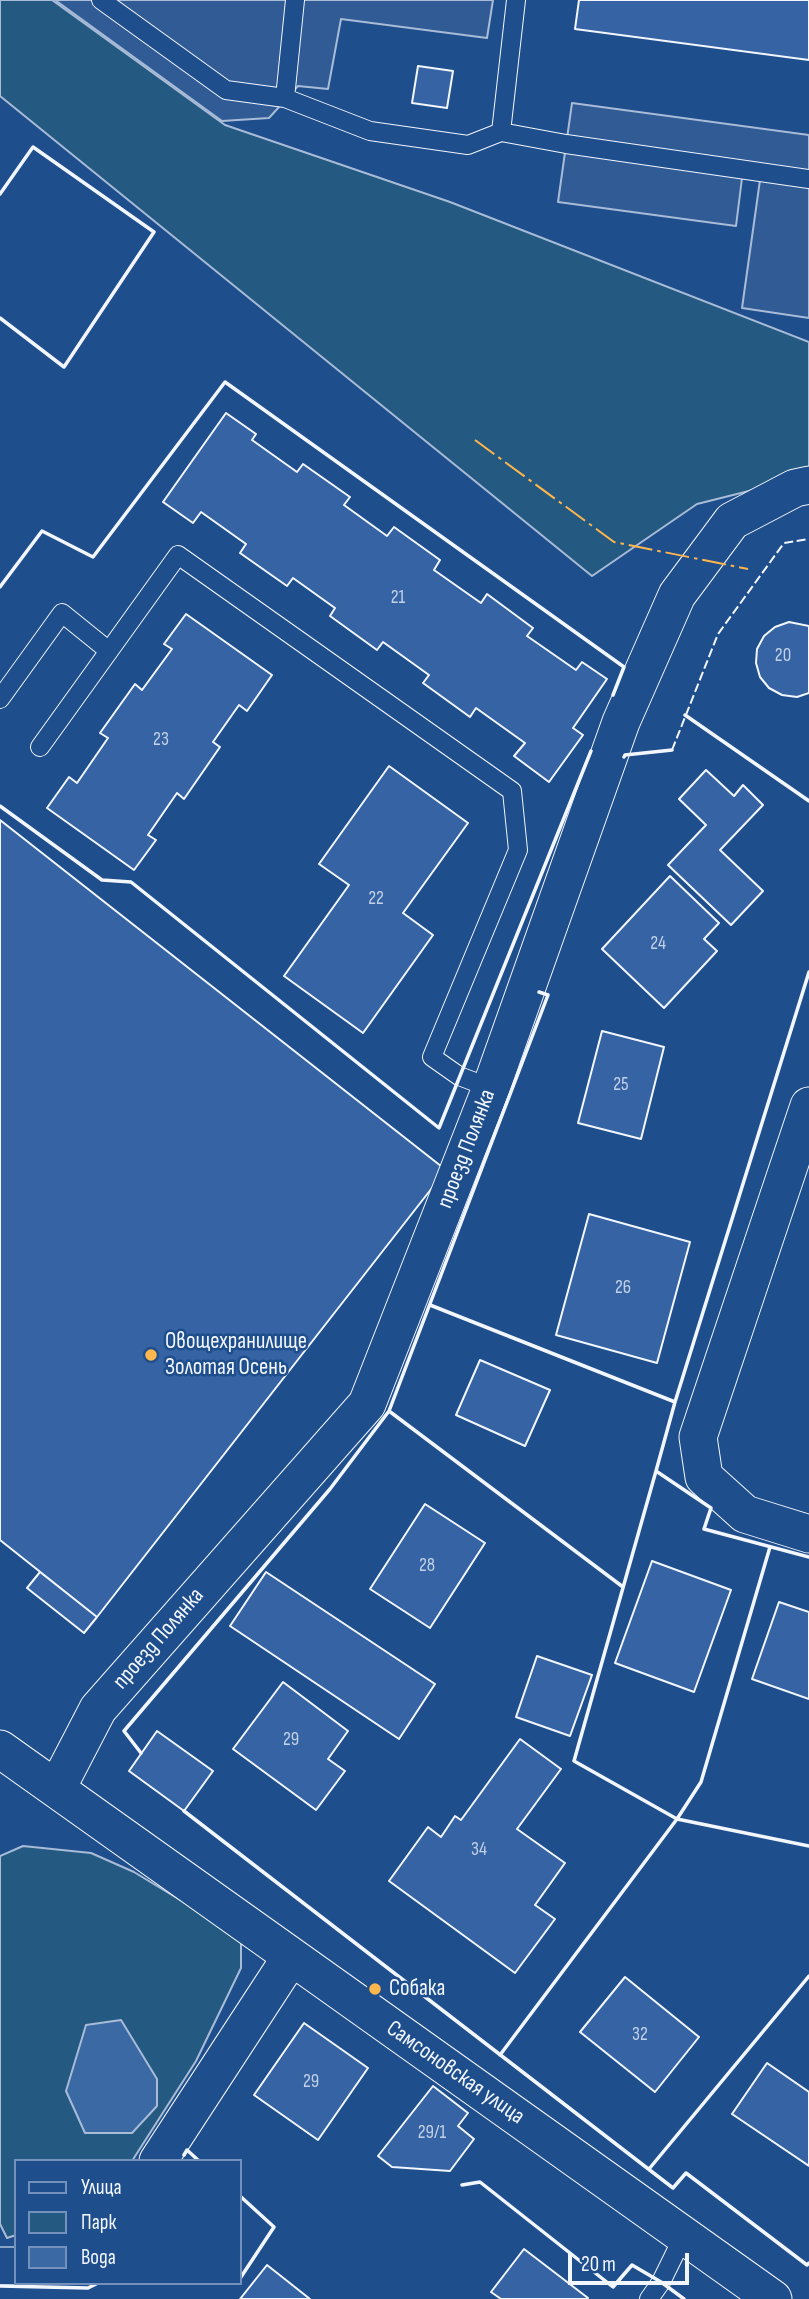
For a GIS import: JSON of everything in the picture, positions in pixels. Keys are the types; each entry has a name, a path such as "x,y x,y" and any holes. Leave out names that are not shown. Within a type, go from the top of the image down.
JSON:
{"street":[{"name":"проезд Полянка","path":"57,1788 98,1709 367,1404 491,1088 621,722 677,596 732,521 795,488 809,485"},
{"path":"809,1106 698,1437 704,1478 745,1514 809,1534"},
{"name":"Самсоновская улица","path":"0,1749 773,2299"},
{"path":"159,2159 291,1957"}],"lane":[{"path":"100,0 226,90 285,98 370,131 468,145 501,132 809,180"},
{"path":"285,98 295,0"},
{"path":"501,132 516,0"},
{"path":"40,747 178,555 512,791 518,850 432,1056 459,1076 491,1088"},
{"path":"0,699 62,614 109,651"},
{"path":"649,2299 684,2235"}],"green space":[{"path":"0,0 52,0 225,125 450,202 809,342 809,476 697,504 592,576 0,96"},
{"path":"23,1846 91,1853 134,1872 241,1937 241,1968 196,2061 133,2159 14,2159 14,2236 7,2238 0,2224 0,1856"}],"shaded area":[{"path":"55,0 493,0 487,38 341,19 328,89 298,86 269,118 222,121"},
{"path":"572,103 809,135 809,179 743,170 736,226 558,202"},
{"path":"760,180 809,187 809,318 742,308"}],"water":[{"path":"121,2020 157,2079 157,2106 132,2133 85,2133 66,2091 86,2025"}],"building":[{"path":"579,0 809,0 809,60 575,29"},
{"path":"418,66 453,71 447,108 412,103"},
{"path":"226,413 256,434 252,440 297,472 303,464 350,497 344,505 387,536 394,527 440,560 434,570 481,603 487,594 533,628 527,636 576,670 582,662 607,679 573,728 583,735 549,782 514,756 525,743 476,708 470,717 423,683 429,675 383,642 377,650 330,616 335,608 293,578 287,586 240,553 246,544 201,512 193,523 163,502"},
{"path":"186,614 272,675 247,711 239,705 213,742 220,747 184,799 177,793 148,835 156,840 134,870 47,808 69,777 77,783 108,738 100,733 135,684 142,690 172,649 164,644"},
{"path":"789,622 809,626 809,693 797,697 782,695 769,688 760,677 756,663 757,649 764,636 775,627"},
{"path":"389,766 468,823 403,913 433,935 363,1033 284,976 349,885 319,864"},
{"path":"706,770 734,796 743,785 763,805 720,850 763,891 731,925 668,865 706,825 679,799"},
{"name":"Овощехранилище Золотая Осень","path":"0,820 446,1170 97,1617 0,1540"},
{"path":"670,876 719,923 704,939 717,951 664,1008 602,949"},
{"path":"602,1031 664,1047 641,1139 578,1123"},
{"path":"589,1214 690,1242 657,1363 556,1335"},
{"path":"480,1360 550,1390 525,1446 456,1415"},
{"path":"425,1504 485,1543 430,1628 370,1589"},
{"path":"652,1561 731,1590 694,1692 615,1663"},
{"path":"40,1572 97,1617 84,1633 27,1588"},
{"path":"266,1572 435,1684 399,1739 230,1626"},
{"path":"779,1602 809,1612 809,1699 752,1679"},
{"path":"537,1656 592,1675 570,1736 516,1717"},
{"path":"283,1682 348,1731 328,1759 345,1771 316,1810 233,1749"},
{"path":"157,1731 213,1771 184,1811 129,1771"},
{"path":"520,1739 561,1769 517,1829 565,1863 535,1905 555,1919 515,1973 389,1881 428,1827 441,1837 455,1816 461,1820"},
{"path":"625,1977 699,2037 655,2092 580,2032"},
{"path":"304,2023 368,2068 318,2140 254,2095"},
{"path":"767,2063 809,2092 809,2166 732,2114"},
{"path":"433,2086 468,2113 458,2126 474,2139 450,2171 392,2167 378,2156"},
{"path":"524,2249 588,2298 501,2299 491,2292"},
{"path":"267,2265 310,2299 240,2299"}],"fence":[{"path":"672,750 718,634 784,543 809,539"}],"wall":[{"path":"0,194 33,147 154,232 64,367 0,318"},
{"path":"0,587 42,531 93,557 225,382 624,667 613,695"},
{"path":"685,715 809,801"},
{"path":"624,757 672,750"},
{"path":"0,806 102,880 131,882 439,1128 591,751"},
{"path":"675,1402 809,972"},
{"path":"141,1753 124,1731 330,1489 389,1411 548,995 539,992"},
{"path":"430,1305 675,1402 656,1471"},
{"path":"389,1411 623,1587"},
{"path":"770,1547 701,1782 677,1819 574,1761 656,1471 711,1508 704,1529 809,1557"},
{"path":"184,1811 673,2188 686,2173 807,2265 809,2263"},
{"path":"500,2055 677,1819 809,1846"},
{"path":"649,2169 809,1976"},
{"path":"184,2155 187,2150 197,2159"},
{"path":"462,2185 480,2182 613,2287 632,2265 684,2299"},
{"path":"242,2198 274,2227 242,2275"},
{"path":"0,2286 88,2288 94,2285"}],"power":[{"path":"475,440 614,542 748,569"}],"place":[{"name":"Овощехранилище Золотая Осень","path":"151,1355"},
{"name":"Собака","path":"375,1989"}]}
